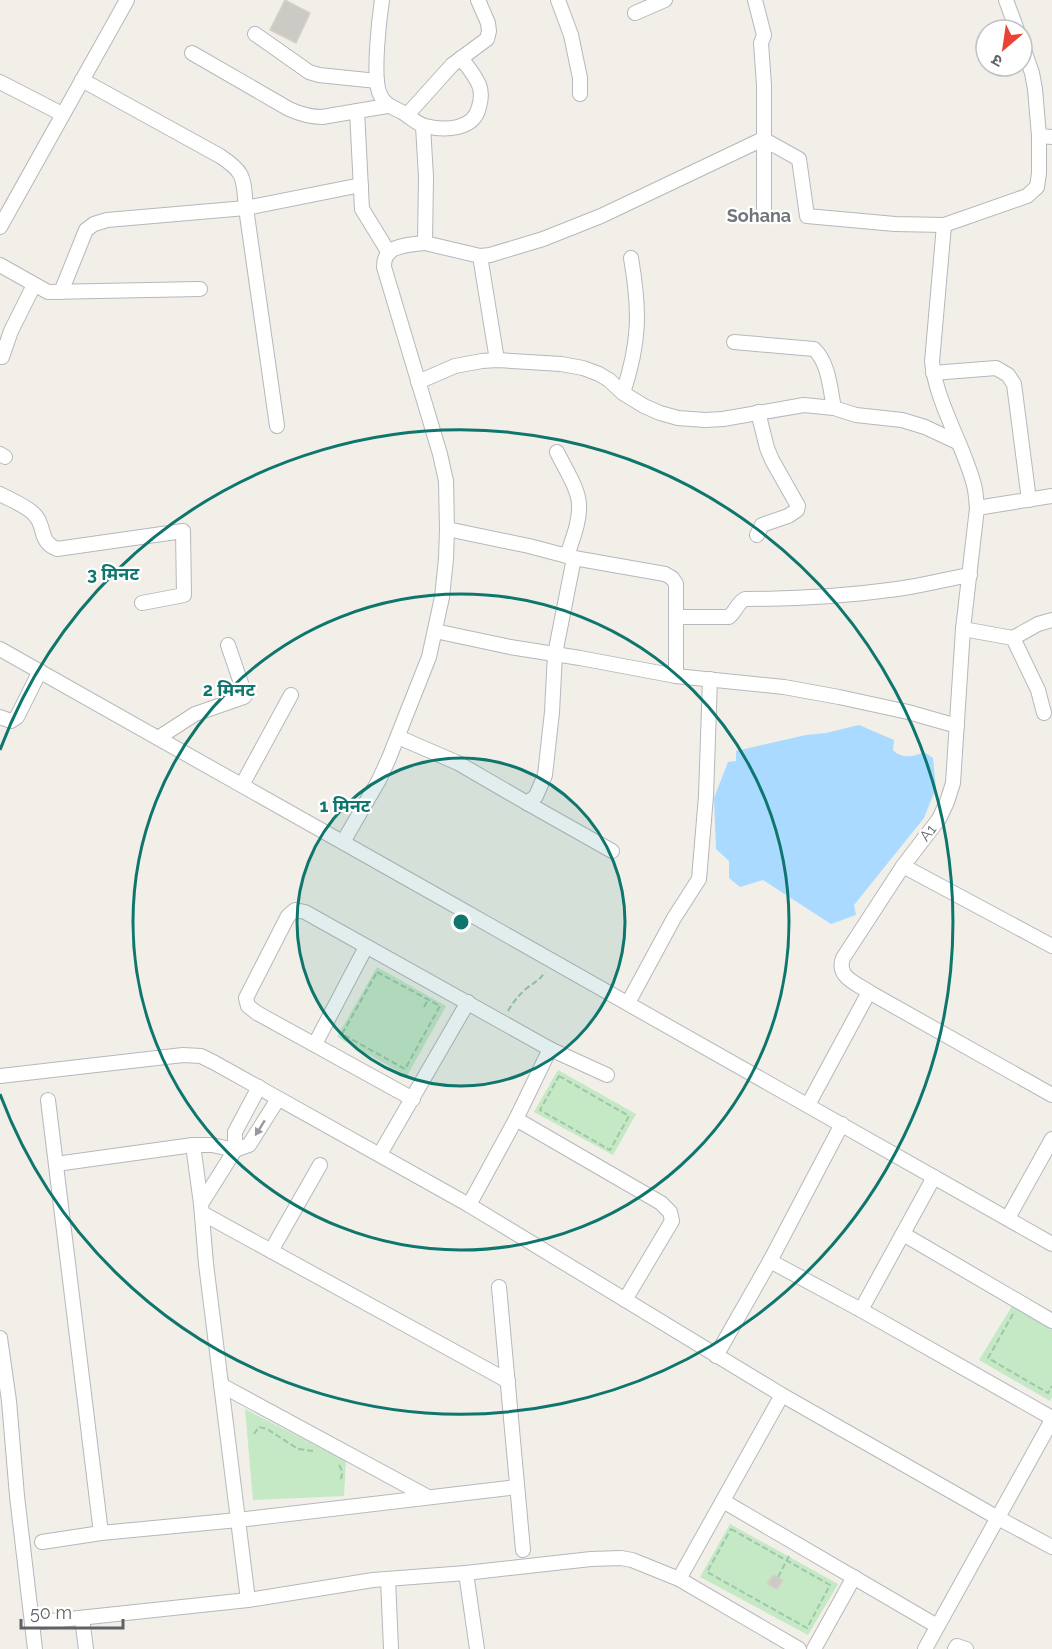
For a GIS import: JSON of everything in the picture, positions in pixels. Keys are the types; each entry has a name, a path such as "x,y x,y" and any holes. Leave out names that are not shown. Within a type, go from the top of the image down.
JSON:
{"street":[{"path":"0,227 127,0"},
{"path":"382,0 376,81 379,93 387,106"},
{"path":"407,115 444,74 487,39 488,23 478,0"},
{"path":"558,0 571,35 580,78 580,94"},
{"path":"635,13 665,0"},
{"path":"755,0 764,35 761,43 764,85 764,210"},
{"path":"1006,0 1013,18"},
{"path":"255,34 309,72 376,81"},
{"path":"192,53 300,114 313,117 387,106 407,115 423,126 443,128 463,126 474,119 478,113 481,93 479,84 461,58"},
{"path":"763,139 799,159 807,216 895,224 945,225 1020,199 1037,187 1045,136 1033,78"},
{"path":"82,80 220,156 239,170 243,177 277,426"},
{"path":"0,82 62,114"},
{"path":"357,111 362,209 388,253"},
{"path":"423,126 426,177 425,243"},
{"path":"343,842 379,780 398,737 429,657 442,597 447,529 446,480 384,267 388,253 410,245 425,243 480,256 543,239 592,220 763,139"},
{"path":"61,292 86,230 94,224 106,220 246,208 361,185"},
{"path":"1037,187 1052,187"},
{"name":"A1","path":"945,225 932,362 933,373 941,401 972,479 977,508 963,629 953,783 939,819 903,866 840,965 841,971 848,978 869,992 1052,1095"},
{"path":"480,256 497,360"},
{"path":"623,393 631,370 637,333 636,290 631,258"},
{"path":"0,265 48,292 200,289"},
{"path":"2,357 11,331 34,285"},
{"path":"734,342 814,349 821,355 824,363 834,408"},
{"path":"418,382 455,366 497,360 561,364 599,374 644,406 678,418 723,419 804,405 834,408 856,415 902,420 925,427 957,442"},
{"path":"933,373 996,368 1008,375 1014,384 1029,500"},
{"path":"757,535 762,525 788,516 797,510 798,506 770,454 758,412"},
{"path":"527,803 536,796 545,775 555,654 579,506 578,496 557,452"},
{"path":"0,494 34,514 38,519 42,534 50,546 57,549 183,531 184,595 141,603"},
{"path":"977,508 1052,496"},
{"path":"447,529 571,557 665,574 672,578 676,585 676,676"},
{"path":"676,617 729,617 745,599 872,592 900,589 970,575"},
{"path":"963,629 1013,638 1038,624 1052,620"},
{"path":"435,631 676,676 784,687 839,697 908,712 957,726"},
{"path":"1013,638 1038,690 1044,713"},
{"path":"158,738 195,714 244,697 228,645"},
{"path":"0,649 1052,1244"},
{"path":"0,717 11,721 17,717 40,671"},
{"path":"628,1003 674,918 699,879 706,796 710,679"},
{"path":"242,784 291,695"},
{"path":"398,737 458,763 612,851"},
{"path":"903,866 1052,946"},
{"path":"413,1099 256,1013 248,1006 246,998 288,916 295,910 305,912 550,1049 607,1075"},
{"path":"315,1044 366,947"},
{"path":"808,1105 869,992"},
{"path":"380,1154 468,1002"},
{"path":"470,1205 550,1049"},
{"path":"0,1076 183,1054 201,1056 470,1205 782,1395 1052,1547"},
{"path":"202,1208 235,1150 235,1132 259,1088"},
{"path":"56,1164 193,1145 212,1145 235,1150 249,1145 278,1098"},
{"path":"48,1100 102,1533"},
{"path":"516,1119 661,1203 670,1212 672,1221 625,1300"},
{"path":"716,1356 770,1261 842,1124"},
{"path":"1008,1218 1052,1139"},
{"path":"193,1145 248,1600"},
{"path":"271,1251 320,1165"},
{"path":"861,1310 934,1177"},
{"path":"202,1208 271,1251 508,1381"},
{"path":"903,1234 1052,1321"},
{"path":"770,1261 1052,1419 924,1649"},
{"path":"499,1287 523,1550"},
{"path":"0,1338 9,1401 17,1496 35,1649"},
{"path":"221,1385 428,1497"},
{"path":"679,1579 782,1395"},
{"path":"42,1542 102,1533 238,1520 517,1487"},
{"path":"723,1501 937,1626"},
{"path":"32,1623 248,1600 388,1579 621,1558 679,1579 799,1649"},
{"path":"466,1573 477,1649"},
{"path":"814,1649 854,1577"},
{"path":"388,1579 391,1649"},
{"path":"82,1618 86,1649"},
{"path":"955,1649 957,1646 966,1649"}],"path":[{"path":"503,1022 513,1003 526,989 541,979 553,960"},
{"path":"377,972 428,1000 440,1006 405,1069 342,1034 377,972"},
{"path":"424,1007 428,1000"},
{"path":"560,1076 629,1116 610,1150 540,1110 560,1076"},
{"path":"1014,1313 988,1358 1048,1393 1052,1387"},
{"path":"254,1434 259,1427 267,1429 298,1449 318,1453"},
{"path":"338,1464 342,1470 339,1482"},
{"path":"731,1529 787,1561 830,1585 807,1628 707,1572 731,1529"},
{"path":"778,1577 796,1544"}],"green space":[{"path":"377,967 446,1006 407,1076 337,1037"},
{"path":"558,1070 636,1114 613,1155 534,1112"},
{"path":"1012,1306 1052,1329 1052,1397 1050,1401 979,1360"},
{"path":"245,1409 346,1461 344,1496 253,1500"},
{"path":"730,1524 838,1584 808,1635 700,1577"}],"water":[{"path":"859,725 894,740 893,750 900,755 912,756 924,752 933,758 936,788 924,818 854,905 856,915 831,924 763,880 740,887 729,878 729,861 716,849 714,798 728,762 736,761 736,751"}],"building":[{"path":"285,0 310,13 296,43 270,30"},
{"path":"773,1575 783,1580 777,1589 767,1584"}],"district":[{"name":"Sohana","path":"759,216"}]}
